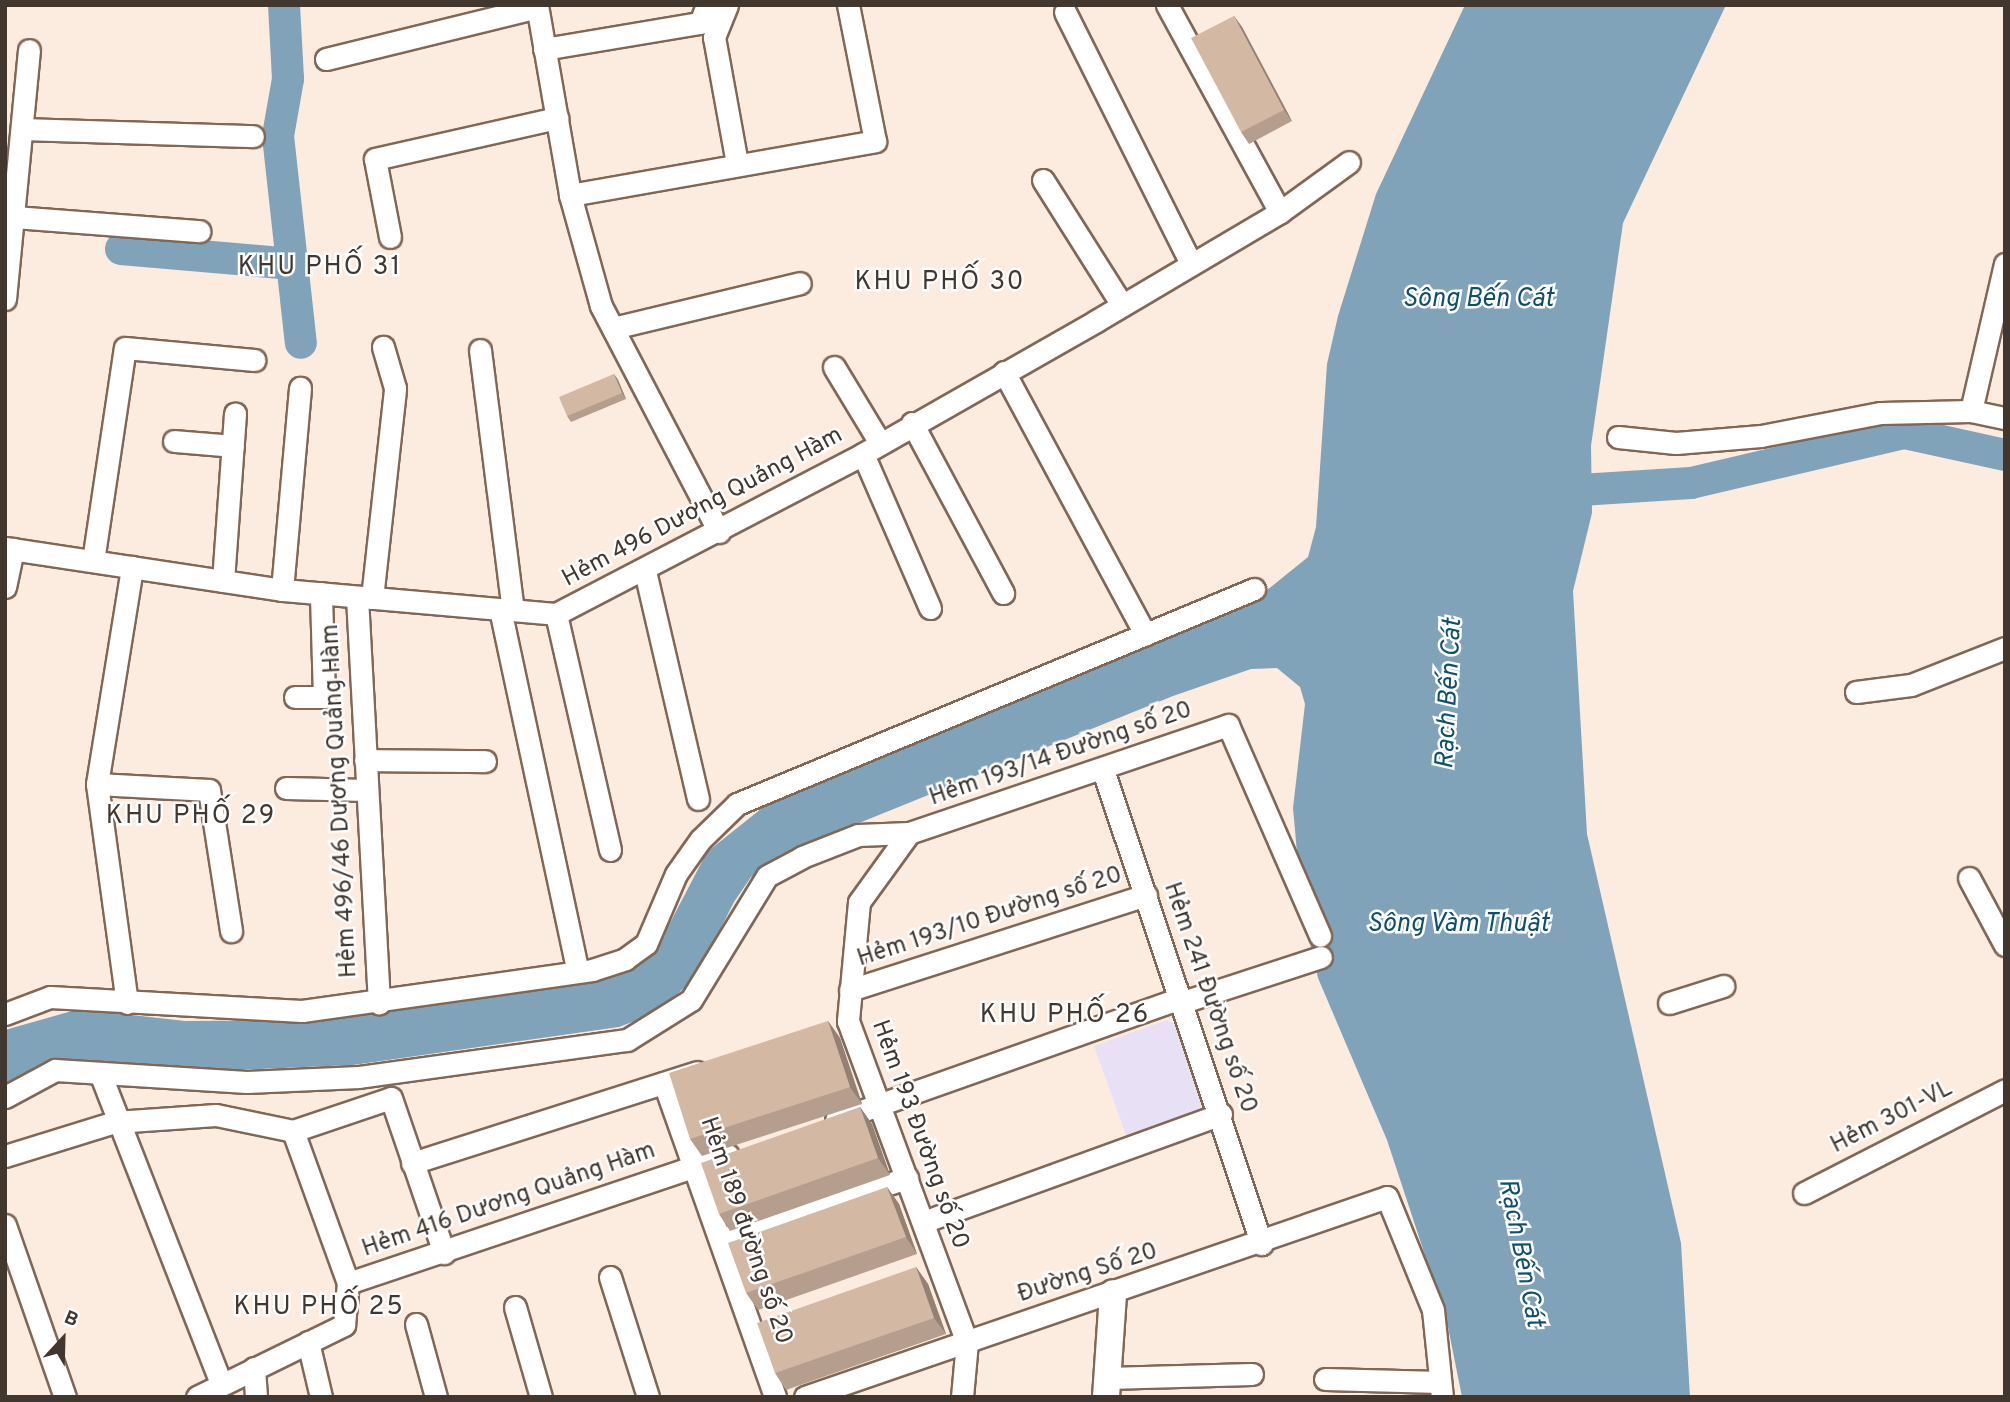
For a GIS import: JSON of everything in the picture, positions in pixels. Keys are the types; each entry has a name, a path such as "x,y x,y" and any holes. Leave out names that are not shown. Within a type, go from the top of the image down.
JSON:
{"street":[{"path":"544,49 707,22 727,5"},
{"path":"570,195 875,141 848,5"},
{"path":"1167,5 1280,212"},
{"path":"326,59 537,6 570,195 601,306 719,531"},
{"path":"1065,12 1191,264"},
{"path":"707,22 737,164"},
{"path":"5,299 29,50"},
{"path":"390,237 375,159 556,118"},
{"path":"23,129 253,136"},
{"name":"Hẻm 496 Dương Quảng Hàm","path":"9,548 282,590 556,614 645,571 872,449 912,423 1280,212 1349,162"},
{"path":"1044,180 1122,305"},
{"path":"15,217 199,230"},
{"path":"1971,411 2005,264"},
{"path":"613,328 800,283"},
{"name":"Hẻm 496/46 Dương Quảng Hàm","path":"379,1003 366,790 365,597 395,388 383,346"},
{"path":"93,561 125,348 254,360"},
{"path":"481,350 507,610 578,972"},
{"path":"834,367 872,449 930,608"},
{"path":"1004,372 1145,634"},
{"path":"282,590 300,388"},
{"path":"1618,437 1676,443 1761,436 1881,414 1971,411 2005,418"},
{"path":"223,581 235,413"},
{"path":"912,423 1003,593"},
{"path":"174,441 233,446"},
{"path":"5,587 9,548"},
{"path":"127,1003 97,784 132,567"},
{"path":"645,571 698,799"},
{"path":"5,1014 50,997 302,1011 379,1003 578,972 625,959 646,944 676,874 737,804 1254,589"},
{"path":"295,697 324,697 321,593"},
{"path":"556,614 610,850"},
{"path":"1856,692 1911,685 2005,648"},
{"name":"Hẻm 193/14 Đường số 20","path":"5,1097 55,1070 247,1082 359,1077 627,1040 691,1000 767,876 858,835 909,833 1103,770 1228,725 1320,946 1182,1000"},
{"path":"365,760 485,761"},
{"name":"Hẻm 241 Đường số 20","path":"1103,770 1221,1114 1262,1244"},
{"path":"97,784 209,790 231,931"},
{"path":"286,788 366,790"},
{"name":"Hẻm 193 Đường số 20","path":"909,833 859,902 848,1021 967,1342"},
{"path":"1969,878 2005,945"},
{"name":"Hẻm 193/10 Đường số 20","path":"850,990 1146,895"},
{"path":"1670,1003 1723,986"},
{"path":"815,1127 1182,1000"},
{"path":"822,1030 848,1021"},
{"path":"412,1163 717,1065"},
{"path":"100,1073 115,1122 221,1384"},
{"name":"Hẻm 189 đường số 20","path":"664,1083 696,1166 775,1397"},
{"name":"Hẻm 301-VL","path":"1804,1193 2005,1090"},
{"path":"5,1156 115,1122 215,1115 293,1131 391,1098 444,1254"},
{"path":"923,1222 1221,1114"},
{"path":"293,1131 348,1283"},
{"name":"Hẻm 416 Dương Quảng Hàm","path":"197,1397 344,1325 348,1283 444,1254 749,1149"},
{"path":"721,1239 907,1178"},
{"name":"Đường Số 20","path":"805,1397 846,1390 967,1342 1262,1244 1387,1198 1433,1310 1441,1390"},
{"path":"5,1224 65,1397"},
{"path":"610,1277 648,1397"},
{"path":"1113,1293 1106,1387 1252,1374"},
{"path":"515,1307 541,1397"},
{"path":"416,1324 436,1397"},
{"path":"308,1342 321,1397"},
{"path":"962,1397 967,1342"},
{"path":"254,1368 256,1397"},
{"path":"1325,1379 1441,1390"}],"shaded area":[{"path":"1167,1020 1181,1026 1216,1113 1129,1143 1094,1046"}],"water":[{"path":"1465,5 1726,5 1623,223 1591,446 1592,513 1573,591 1587,834 1681,1243 1690,1397 1462,1397 1447,1322 1387,1140 1318,978 1302,908 1293,808 1305,704 1300,687 1277,668 1251,669 1173,696 780,855 751,877 734,902 695,979 653,1014 619,1027 353,1065 210,1071 56,1061 5,1085 5,1030 79,1009 185,1021 318,1020 461,1002 630,970 660,942 707,852 766,805 1246,607 1308,557 1316,527 1327,364 1338,316 1376,194"}],"building":[{"path":"1234,16 1284,110 1241,132 1191,38"},
{"path":"614,374 622,393 567,416 559,397"},
{"path":"828,1021 850,1087 690,1139 669,1073"},
{"path":"860,1107 878,1158 719,1214 701,1163"},
{"path":"887,1187 906,1237 746,1293 728,1243"},
{"path":"916,1267 934,1318 775,1373 757,1323"}],"waterway":[{"path":"284,5 288,79 278,136 301,343"},
{"path":"121,249 292,264"},
{"path":"1549,492 1691,483 1905,433 2005,455"}],"district":[{"name":"KHU PHỐ 31","path":"320,268"},
{"name":"KHU PHỐ 30","path":"940,283"},
{"name":"KHU PHỐ 29","path":"191,817"},
{"name":"KHU PHỐ 26","path":"1065,1016"},
{"name":"KHU PHỐ 25","path":"319,1308"}],"water label":[{"name":"Sông Bến Cát","path":"1478,300"},
{"name":"Rạch Bến Cát","path":"1450,694"},
{"name":"Sông Vàm Thuật","path":"1458,925"},
{"name":"Rạch Bến Cát","path":"1520,1253"}]}
